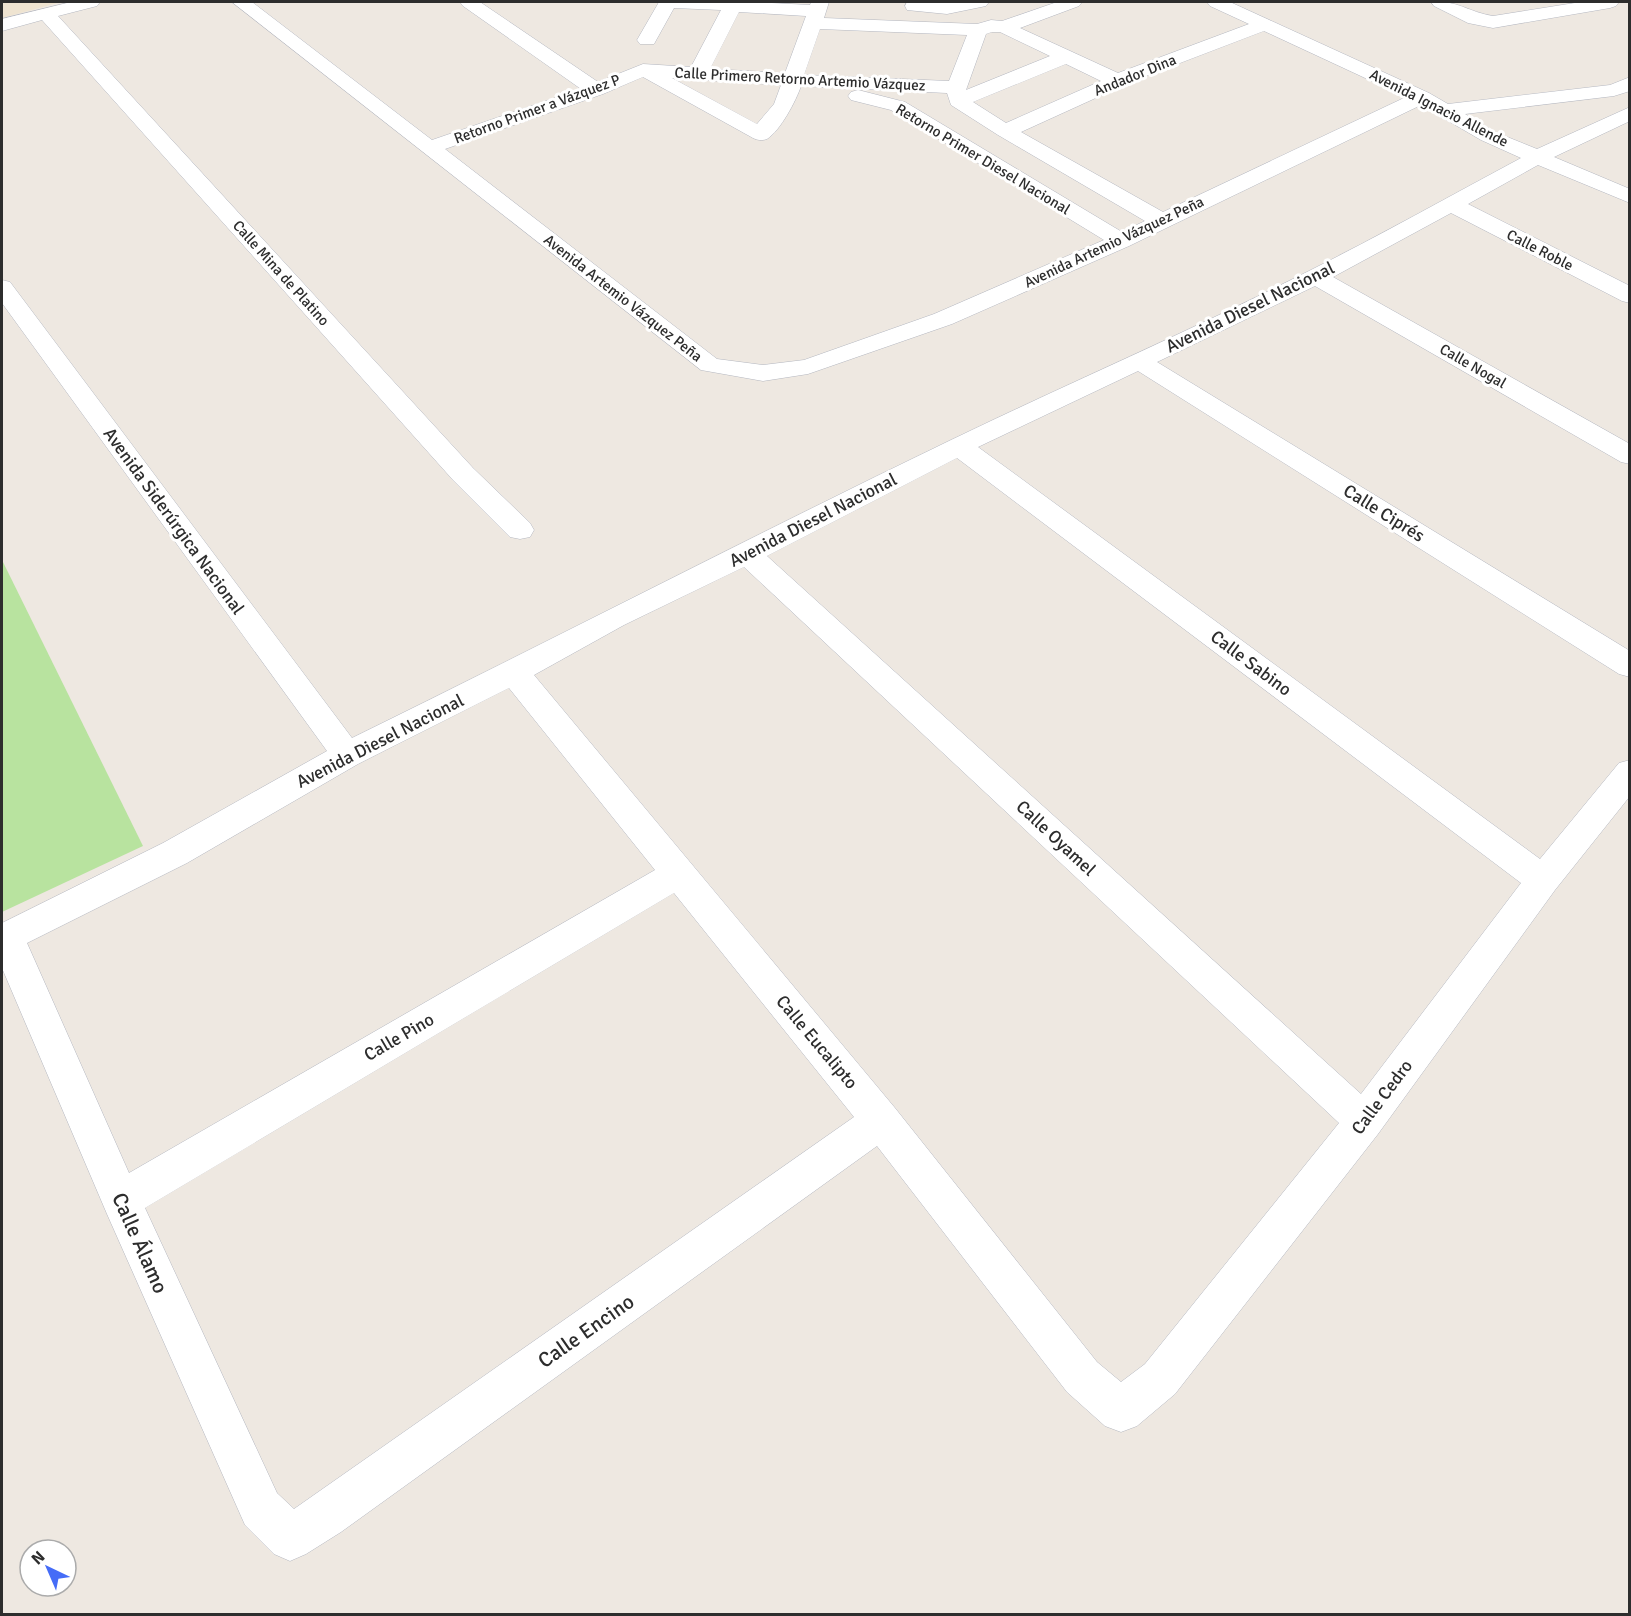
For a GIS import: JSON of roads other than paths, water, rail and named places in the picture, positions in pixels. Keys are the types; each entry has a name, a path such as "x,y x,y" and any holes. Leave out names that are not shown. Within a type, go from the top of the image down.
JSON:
{"street":[{"path":"2,24 60,7 91,2"},
{"name":"Avenida Artemio Vázquez Peña","path":"241,2 710,365 736,371 763,373 808,367 943,319 1121,241 1422,97"},
{"path":"469,2 596,90"},
{"path":"647,40 668,2"},
{"path":"674,2 1000,26 1118,81"},
{"path":"891,4 947,8 980,2"},
{"path":"957,94 1000,26 1073,2"},
{"name":"Avenida Ignacio Allende","path":"1216,2 1422,97 1488,136 1629,198"},
{"path":"1440,2 1475,19 1493,21 1610,2"},
{"path":"697,74 733,5"},
{"name":"Calle Mina de Platino","path":"60,7 463,474 520,530"},
{"path":"643,70 760,134 784,105 817,12"},
{"name":"Andador Dina","path":"1005,131 1118,81 1266,24"},
{"path":"957,94 1066,56"},
{"name":"Retorno Primer a Vázquez P","path":"431,147 596,90 643,70"},
{"name":"Calle Primero Retorno Artemio Vázquez","path":"643,70 957,94"},
{"path":"1445,110 1614,90 1629,83"},
{"name":"Retorno Primer Diesel Nacional","path":"839,91 898,106 1121,241"},
{"path":"957,94 1005,131 1162,221"},
{"path":"1523,102 1558,129"},
{"name":"Avenida Diesel Nacional","path":"4,938 175,853 347,755 514,672 614,618 747,554 958,446 1316,277 1538,158 1558,129 1629,113"},
{"name":"Calle Roble","path":"1451,204 1629,296"},
{"name":"Calle Nogal","path":"1316,277 1629,456"},
{"name":"Avenida Siderúrgica Nacional","path":"2,286 347,755"},
{"name":"Calle Ciprés","path":"1139,361 1629,666"},
{"name":"Calle Sabino","path":"958,446 1543,880"},
{"name":"Calle Oyamel","path":"747,554 1364,1121"},
{"name":"Calle Eucalipto","path":"514,672 677,874 881,1120 1082,1377 1121,1410"},
{"name":"Calle Cedro","path":"1121,1410 1160,1379 1364,1121 1543,880 1629,772"},
{"name":"Calle Pino","path":"121,1200 677,874"},
{"name":"Calle Álamo","path":"4,938 261,1509 290,1538"},
{"name":"Calle Encino","path":"290,1538 325,1516 881,1120"}]}
